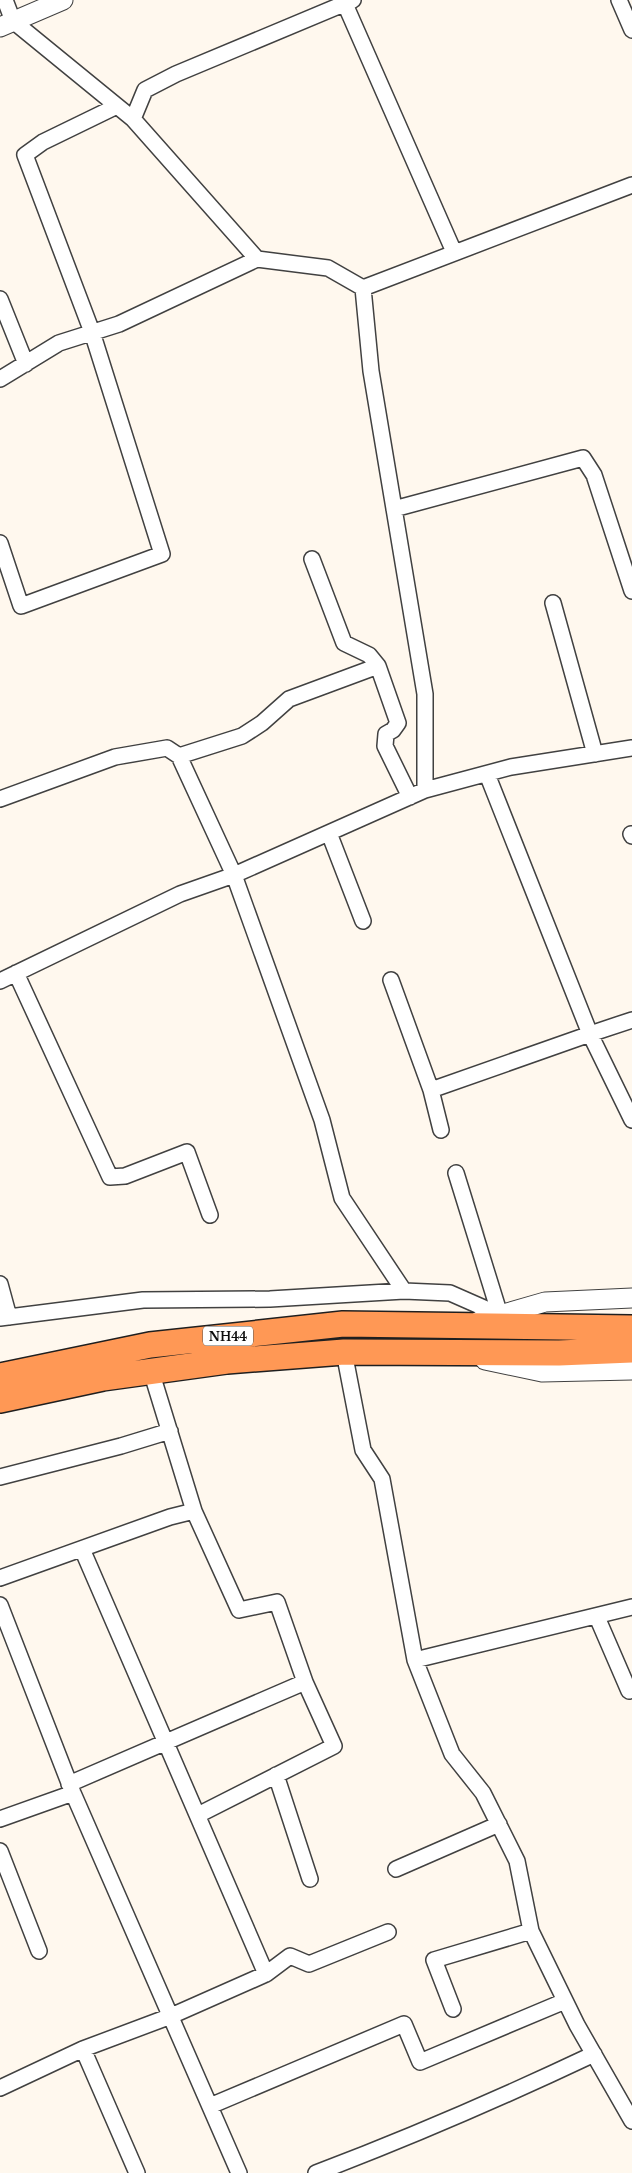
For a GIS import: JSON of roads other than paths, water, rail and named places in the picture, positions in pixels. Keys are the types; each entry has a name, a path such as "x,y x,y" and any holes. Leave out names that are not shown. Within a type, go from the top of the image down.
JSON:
{"highway":[{"name":"NH44","path":"0,1376 150,1345 343,1324 632,1328"},
{"name":"NH44","path":"0,1400 94,1380 227,1361 344,1352 559,1353 632,1350"}],"street":[{"path":"5,0 6,24"},
{"path":"6,24 63,0"},
{"path":"619,0 632,30"},
{"path":"132,119 145,90 176,74 349,2 454,252"},
{"path":"6,24 132,119 257,259"},
{"path":"0,543 21,606 162,554 92,332 25,155 43,142 117,106"},
{"path":"363,288 454,252 631,187"},
{"path":"0,379 59,343 119,324 257,259 328,268 363,288"},
{"path":"363,288 371,371 425,694 425,790"},
{"path":"0,299 26,364"},
{"path":"394,509 583,458 594,475 632,591"},
{"path":"312,559 344,643 368,655 378,666 398,723 393,730 386,734 385,746 410,797"},
{"path":"553,603 595,754"},
{"path":"179,756 242,736 289,699 378,666"},
{"path":"0,799 115,757 167,748 179,756 234,875 322,1120 342,1198 404,1292"},
{"path":"0,981 180,894 234,875 425,790 511,767 632,748"},
{"path":"488,774 590,1034 632,1120"},
{"path":"329,833 363,921"},
{"path":"16,973 110,1177 125,1176 187,1152 210,1215"},
{"path":"392,980 431,1090 441,1130"},
{"path":"431,1090 632,1020"},
{"path":"456,1173 500,1315"},
{"path":"0,1284 5,1318 144,1300 270,1299 404,1292 450,1293 500,1315"},
{"path":"458,1326 545,1302 632,1298"},
{"path":"344,1352 363,1450 382,1479 415,1660 452,1754 483,1793 517,1861 531,1932 565,2001 632,2121"},
{"path":"450,1352 542,1372 632,1370"},
{"path":"151,1371 194,1511 239,1610 277,1602 305,1682 334,1746 198,1815"},
{"path":"0,1477 121,1446 170,1431"},
{"path":"0,1578 170,1516 194,1511"},
{"path":"82,1549 266,1974"},
{"path":"0,1605 71,1788 239,2173"},
{"path":"415,1660 504,1637 632,1608"},
{"path":"597,1617 629,1691"},
{"path":"0,1819 71,1788 166,1742 305,1682"},
{"path":"276,1775 310,1879"},
{"path":"396,1869 499,1824"},
{"path":"0,1851 39,1951"},
{"path":"0,2088 83,2049 170,2016 266,1974 290,1956 309,1964 388,1932"},
{"path":"453,2009 434,1960 531,1932"},
{"path":"210,2106 404,2024 420,2062 565,2001"},
{"path":"83,2049 130,2171"},
{"path":"316,2173 349,2167 594,2054"}]}
